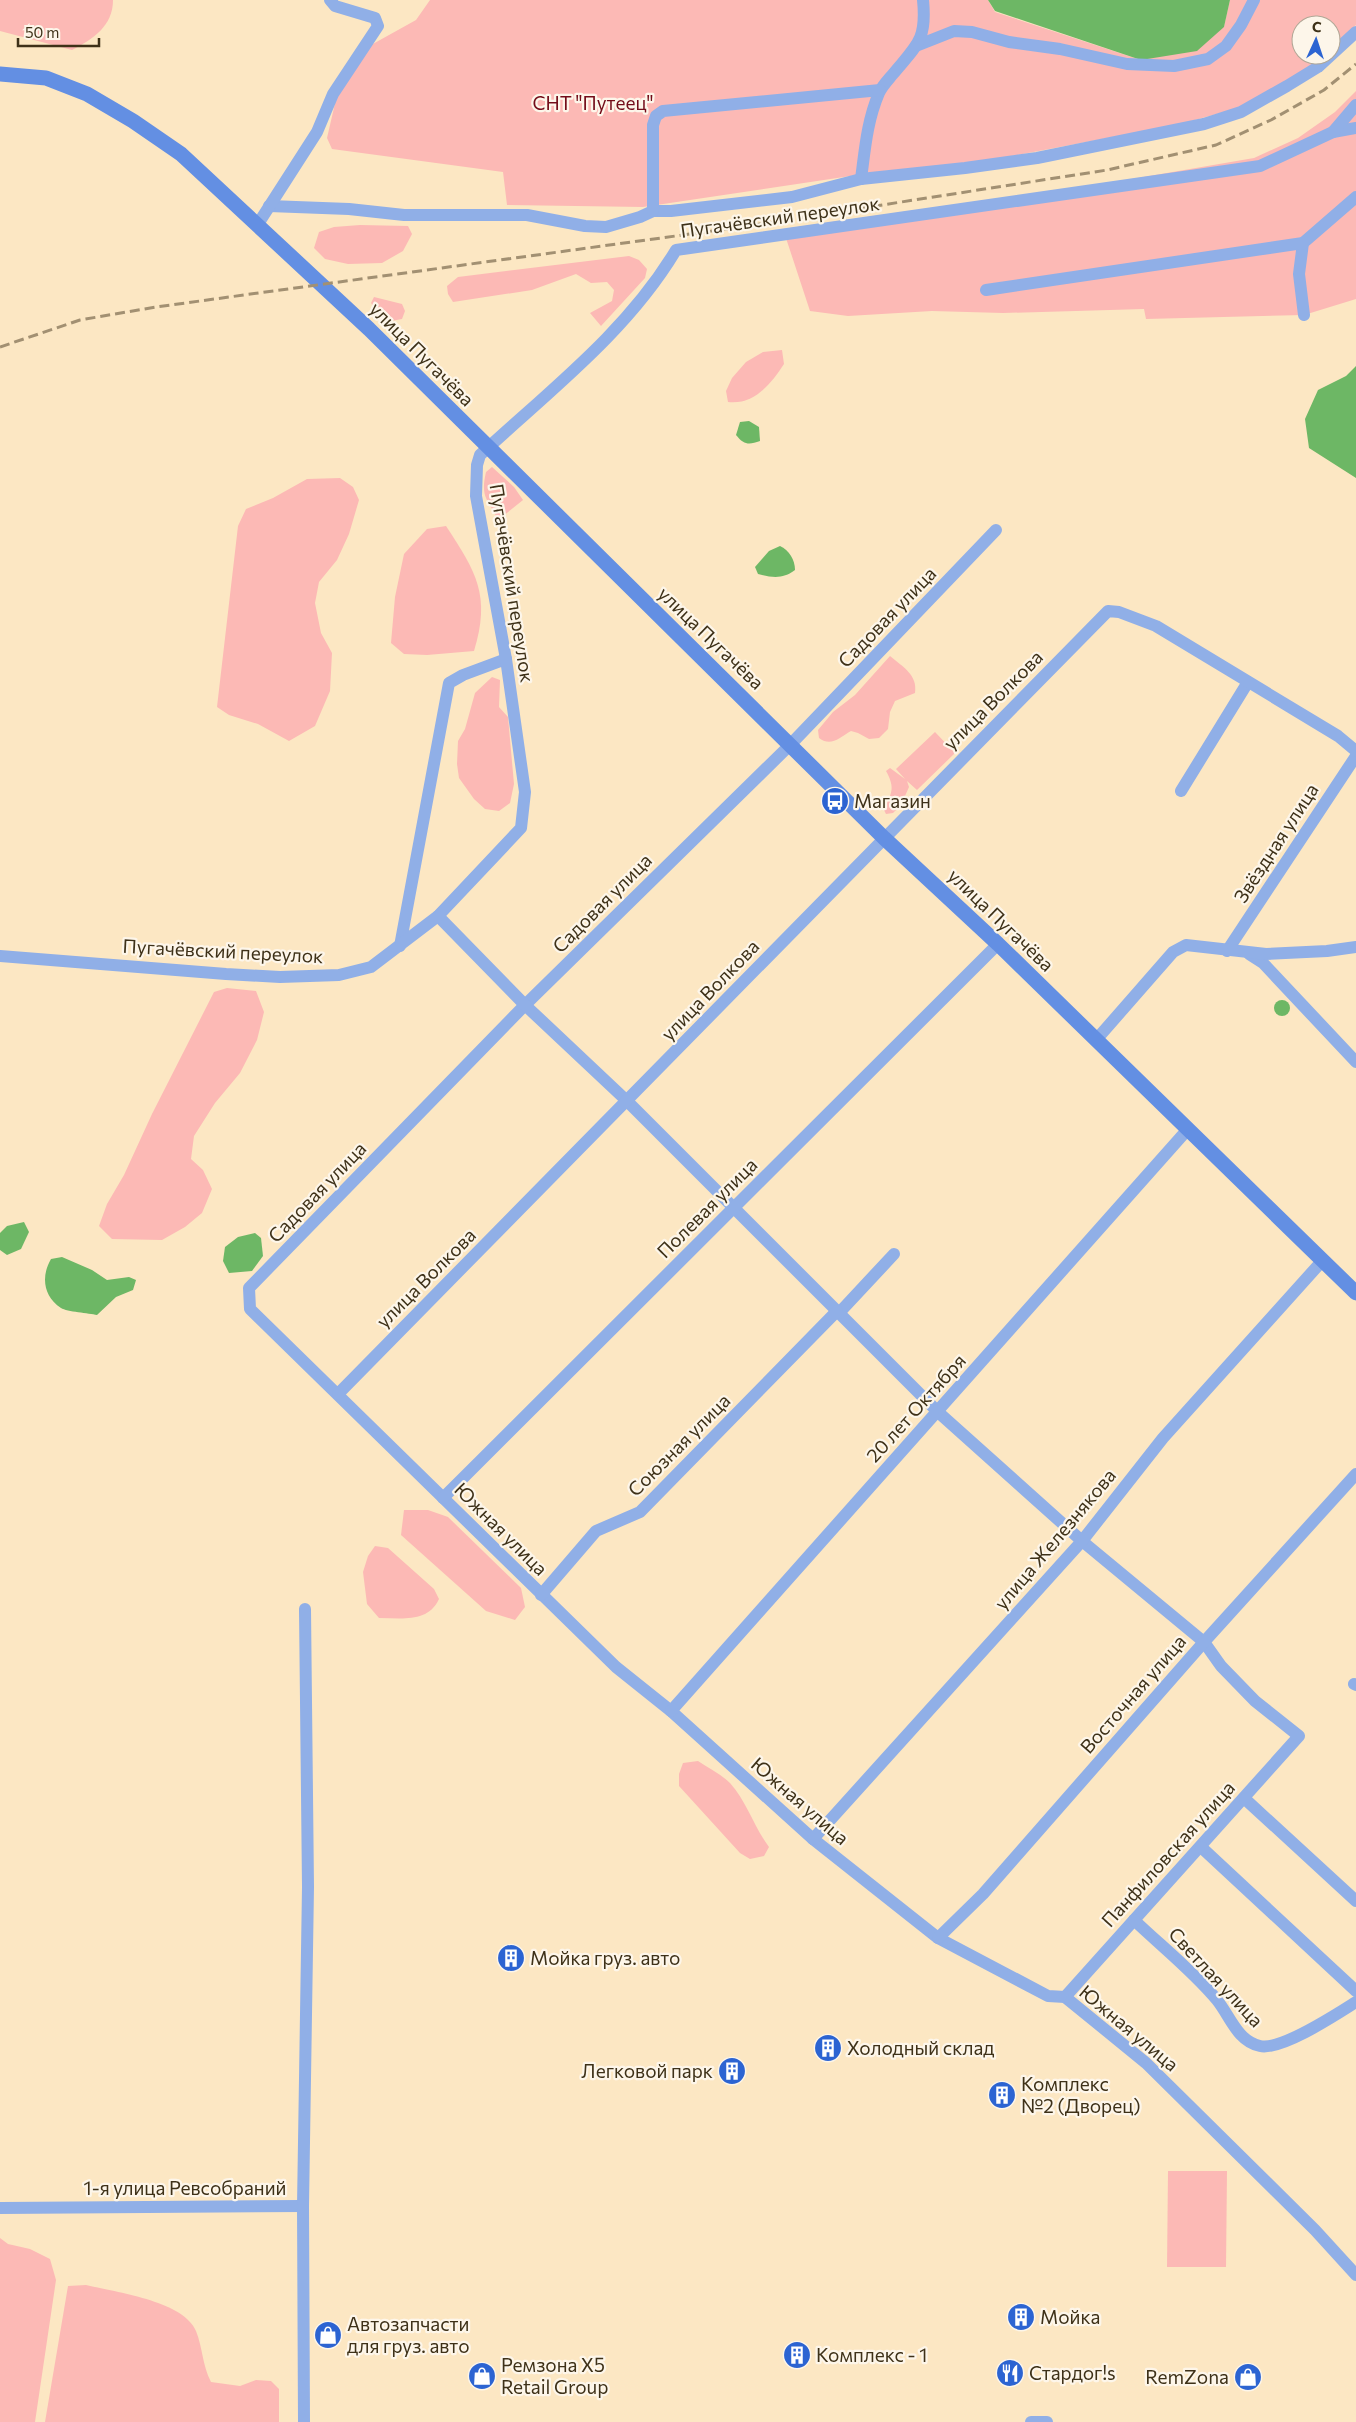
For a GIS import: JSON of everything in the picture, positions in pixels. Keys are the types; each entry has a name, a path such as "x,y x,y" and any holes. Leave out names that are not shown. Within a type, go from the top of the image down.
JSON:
{"street":[{"path":"258,224 317,132 333,94 378,26 375,18 335,6 330,0"},
{"path":"861,179 868,124 880,90 916,46 924,32 923,0"},
{"path":"916,46 954,31 972,32 1009,42 1060,49 1127,64 1174,66 1208,59 1226,46 1241,25 1254,0"},
{"path":"269,206 348,209 404,215 527,215 585,226 606,227 653,211 671,211 792,197 861,179 1037,158 1204,124 1241,112 1287,86 1318,67 1356,32"},
{"name":"улица Пугачёва","path":"0,74 46,78 87,94 134,121 181,154 369,328 488,448 884,838 998,944 1356,1293"},
{"path":"653,211 653,125 656,116 663,111 880,90"},
{"name":"Пугачёвский переулок","path":"0,956 226,974 339,975 372,967 438,916 521,828 525,792 506,659 476,496 476,465 480,455 603,343 664,270 676,250 1260,166 1333,132 1356,105"},
{"path":"1333,132 1356,128"},
{"path":"986,290 1302,243 1356,197"},
{"path":"1302,243 1299,274 1304,315"},
{"name":"Садовая улица","path":"250,1309 250,1288 525,1005 790,744 996,530"},
{"name":"улица Волкова","path":"338,1394 1108,611 1119,612 1156,626 1210,657 1248,682"},
{"path":"400,946 449,683 463,675 506,659"},
{"path":"1181,791 1248,682 1338,736 1356,751"},
{"name":"Звёздная улица","path":"1227,950 1356,756"},
{"path":"438,916 525,1005 627,1101 938,1412 1082,1541 1204,1642"},
{"name":"Полевая улица","path":"443,1498 998,944"},
{"path":"1096,1040 1173,952 1186,945 1266,954 1327,951 1356,946"},
{"path":"1247,952 1263,962 1356,1062"},
{"name":"20 лет Октября","path":"671,1711 1188,1128"},
{"name":"Союзная улица","path":"541,1595 596,1531 640,1512 894,1254"},
{"name":"улица Железнякова","path":"813,1839 1082,1541 1163,1438 1323,1260"},
{"name":"Южная улица","path":"250,1309 616,1667 671,1711 813,1839 938,1938 1048,1996 1065,1997 1146,2063 1315,2230 1356,2275"},
{"name":"Восточная улица","path":"938,1938 982,1894 1204,1642 1356,1474"},
{"path":"303,2206 308,1887 305,1609"},
{"name":"Панфиловская улица","path":"1065,1997 1299,1736 1254,1701 1221,1666 1204,1642"},
{"path":"1245,1798 1356,1901"},
{"path":"1201,1847 1356,1990"},
{"name":"Светлая улица","path":"1134,1920 1217,2000 1245,2040 1260,2046 1272,2046 1302,2034 1356,2002"},
{"name":"1-я улица Ревсобраний","path":"0,2208 303,2206 304,2422"},
{"path":"1031,2422 1047,2422"}],"green space":[{"path":"0,0 113,0 110,17 106,24 94,36 72,50 0,31"},
{"name":"СНТ \"Путеец\"","path":"430,0 988,0 995,12 1141,60 1224,27 1230,0 1356,0 1356,25 1341,39 1341,15 1291,15 1291,65 1312,65 1238,108 1177,125 980,162 884,171 643,207 507,205 503,172 332,149 327,138 336,99 371,45 416,20"},
{"path":"1356,91 1356,299 1304,315 1146,319 1144,309 1003,313 932,311 848,316 810,311 783,229 1126,180 1254,158 1298,138 1335,112"},
{"path":"360,225 408,226 412,234 403,251 382,263 348,264 325,259 314,248 319,232 334,227"},
{"path":"629,256 639,260 647,269 645,278 601,326 590,313 612,301 614,290 607,282 591,283 576,274 532,290 453,302 448,294 447,286 458,277"},
{"path":"374,297 402,304 405,311 402,319 391,321 381,318 371,303"},
{"path":"782,350 784,364 761,392 746,400 728,402 726,391 732,378 746,362 763,352"},
{"path":"492,467 514,487 523,500 498,520 486,498 484,488 486,472"},
{"path":"340,478 353,487 359,500 349,534 337,560 319,582 315,603 321,633 332,653 330,691 315,726 289,741 258,724 229,715 217,707 238,526 246,509 273,498 307,479"},
{"path":"446,526 473,571 478,585 481,599 481,614 474,651 427,655 404,654 391,643 395,597 404,554 427,529"},
{"path":"890,656 912,676 915,693 895,701 890,712 888,729 879,738 869,739 851,731 831,742 823,741 819,738 818,730 833,712 855,695"},
{"path":"492,677 500,680 499,707 508,717 514,784 510,803 499,811 485,809 474,799 459,778 457,764 458,741 465,729 475,693"},
{"path":"935,732 955,753 917,790 907,781 909,787 901,805 893,813 886,814 884,810 892,787 886,771 890,768 905,779 896,769"},
{"path":"227,988 256,991 264,1012 257,1040 240,1073 215,1103 194,1136 191,1159 203,1170 212,1189 202,1213 185,1227 162,1240 112,1239 99,1226 107,1204 124,1175 152,1114 214,992"},
{"path":"404,1510 428,1510 448,1517 521,1588 525,1607 515,1620 486,1611 401,1535"},
{"path":"375,1546 388,1548 434,1589 439,1599 434,1607 421,1616 413,1618 379,1618 367,1604 363,1572 368,1556"},
{"path":"698,1761 723,1777 736,1790 769,1847 764,1856 750,1859 740,1853 679,1786 679,1774 683,1763"},
{"path":"1168,2171 1227,2171 1226,2267 1167,2267"},
{"path":"0,2238 8,2244 30,2249 50,2259 56,2280 35,2422 0,2422"},
{"path":"86,2285 147,2299 178,2312 189,2321 196,2331 211,2382 240,2386 256,2380 271,2381 279,2389 279,2422 45,2422 68,2286"}],"shaded area":[{"path":"988,0 1230,0 1224,27 1197,51 1141,60 995,11"},
{"path":"1356,366 1356,478 1309,448 1305,419 1318,390 1346,376"},
{"path":"749,421 759,427 760,441 747,443 736,435 740,422"},
{"path":"780,546 791,556 795,570 778,577 758,574 755,567 769,551"},
{"path":"1279,1000 1285,1000 1290,1005 1288,1014 1279,1016 1274,1011 1274,1005"},
{"path":"24,1222 29,1232 21,1249 7,1255 0,1250 0,1233 7,1226"},
{"path":"255,1233 261,1238 263,1256 252,1271 229,1273 223,1261 225,1247 238,1237"},
{"path":"62,1257 92,1270 107,1280 129,1277 136,1280 133,1290 116,1297 97,1315 61,1308 50,1298 45,1279 51,1259"}],"railway":[{"path":"0,347 80,320 156,307 734,228 1107,170 1216,145 1271,120 1324,90 1356,64"}],"place":[{"name":"Магазин","path":"835,801"},
{"name":"Мойка груз. авто","path":"511,1958"},
{"name":"Холодный склад","path":"828,2048"},
{"name":"Легковой парк","path":"732,2071"},
{"name":"Комплекс №2 (Дворец)","path":"1002,2095"},
{"name":"Мойка","path":"1021,2317"},
{"name":"Автозапчасти для груз. авто","path":"328,2335"},
{"name":"Комплекс - 1","path":"797,2355"},
{"name":"Стардог!s","path":"1010,2373"},
{"name":"Ремзона X5 Retail Group","path":"482,2376"},
{"name":"RemZona","path":"1248,2377"}]}
